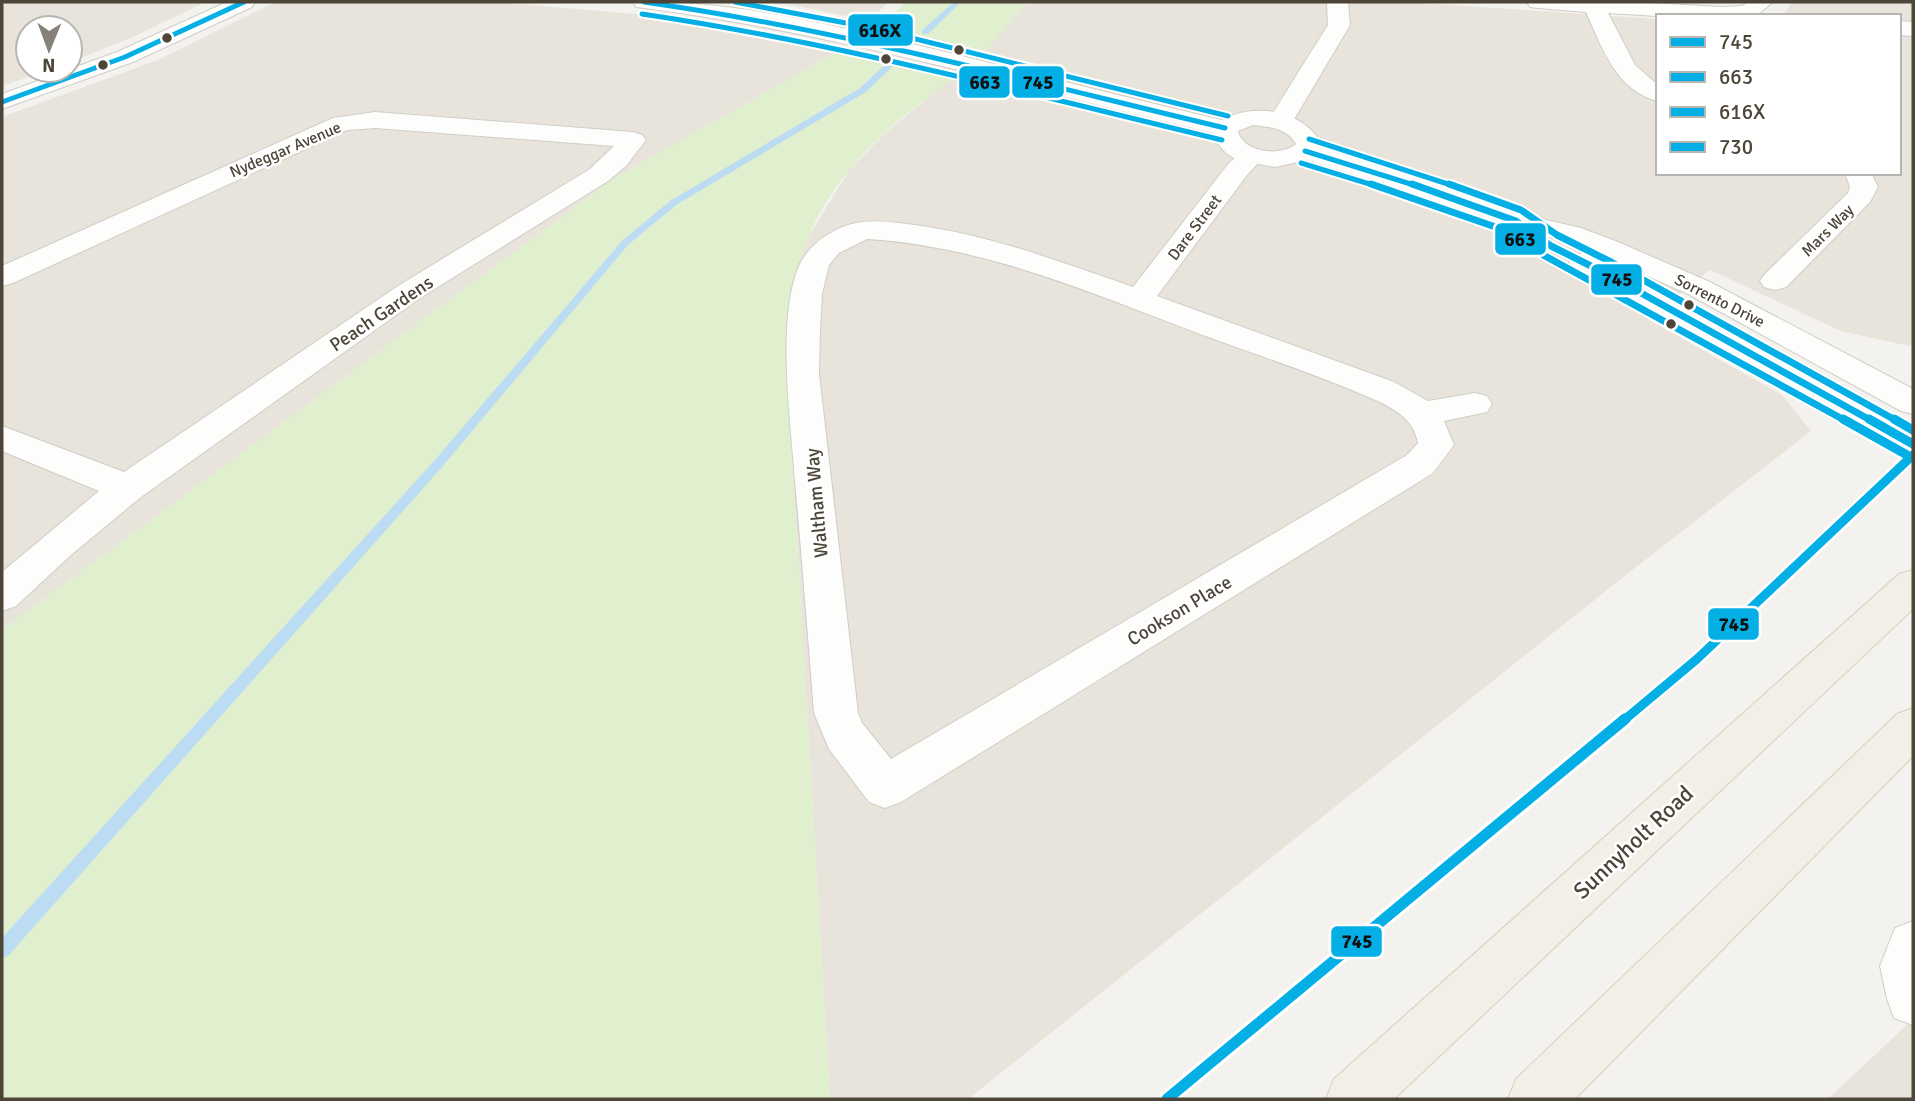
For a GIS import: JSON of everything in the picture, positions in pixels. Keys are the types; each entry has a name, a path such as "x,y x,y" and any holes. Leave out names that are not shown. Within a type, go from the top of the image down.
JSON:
{"main road":[{"name":"Sunnyholt Road","path":"1354,1099 1913,585"},
{"path":"1536,1099 1913,727"}],"street":[{"path":"2,102 125,57 244,2"},
{"path":"644,2 698,7 795,23 1225,128 1253,118 1281,121 1306,136 1309,145 1299,156 1281,159 1252,156 1228,143 1224,136 1225,128"},
{"path":"1281,121 1339,25 1338,2"},
{"path":"1538,2 1721,14 1767,7"},
{"path":"1594,6 1629,75 1646,90 1656,93"},
{"name":"Nydeggar Avenue","path":"2,276 342,123 374,120 632,140"},
{"name":"Peach Gardens","path":"2,595 58,544 128,488 409,292 599,175 617,160 632,140"},
{"name":"Sorrento Drive","path":"1305,151 1401,180 1516,221 1571,234 1658,269 1913,403"},
{"name":"Dare Street","path":"1139,300 1238,169 1252,156"},
{"name":"Mars Way","path":"1775,281 1860,196 1864,187 1859,175"},
{"name":"Sorrento Drive","path":"1516,221 1551,246 1605,272 1913,444"},
{"name":"Waltham Way","path":"886,787 845,735 836,713 803,374 808,292 815,263 827,249 863,230 920,233 973,243 1139,300"},
{"path":"1139,300 1382,390 1422,413 1475,404"},
{"name":"Cookson Place","path":"886,787 1420,464 1436,445 1433,428 1422,413"},
{"path":"2,438 128,488"},
{"path":"1913,946 1906,966 1913,999"}],"shaded area":[{"path":"2,2 206,2 131,38 84,56 84,14 14,14 14,82 2,86"},
{"path":"276,2 498,2 658,16 761,31 839,51 616,177 2,630 2,117 158,60"},
{"path":"778,2 888,2 869,21"},
{"path":"1027,2 1406,2 1656,19 1656,175 1901,175 1901,14 1784,14 1792,2 1913,2 1913,342 1909,346 1841,331 1710,270 1649,320 1782,395 1811,431 968,1099 830,1099 788,387 786,335 791,296 799,261 810,234 850,169 884,134 985,51"},
{"path":"1913,1019 1913,1099 1828,1099"}],"green space":[{"path":"906,2 1025,2 985,51 879,26"},
{"path":"839,51 954,78 882,135 833,191 816,220 804,249 790,314 788,387 830,1099 2,1099 2,630 616,177"}],"waterway":[{"path":"925,32 958,2"},
{"path":"2,950 438,464 625,243 673,203 863,90 890,65"}],"transit line":[{"name":"730","path":"2,102 125,57 244,2"},
{"name":"745","path":"644,2 791,25 936,57 1225,128"},
{"name":"616X","path":"735,2 867,27 1228,116"},
{"name":"663","path":"642,14 862,53 1222,140"},
{"name":"616X","path":"1309,139 1405,168 1521,210 1557,235 1611,262 1913,430"},
{"name":"745","path":"1305,151 1401,180 1516,221 1551,246 1605,273 1913,444"},
{"name":"663","path":"1301,163 1397,192 1510,232 1545,256 1907,455"},
{"name":"745","path":"1167,1099 1697,659 1913,455"}]}
